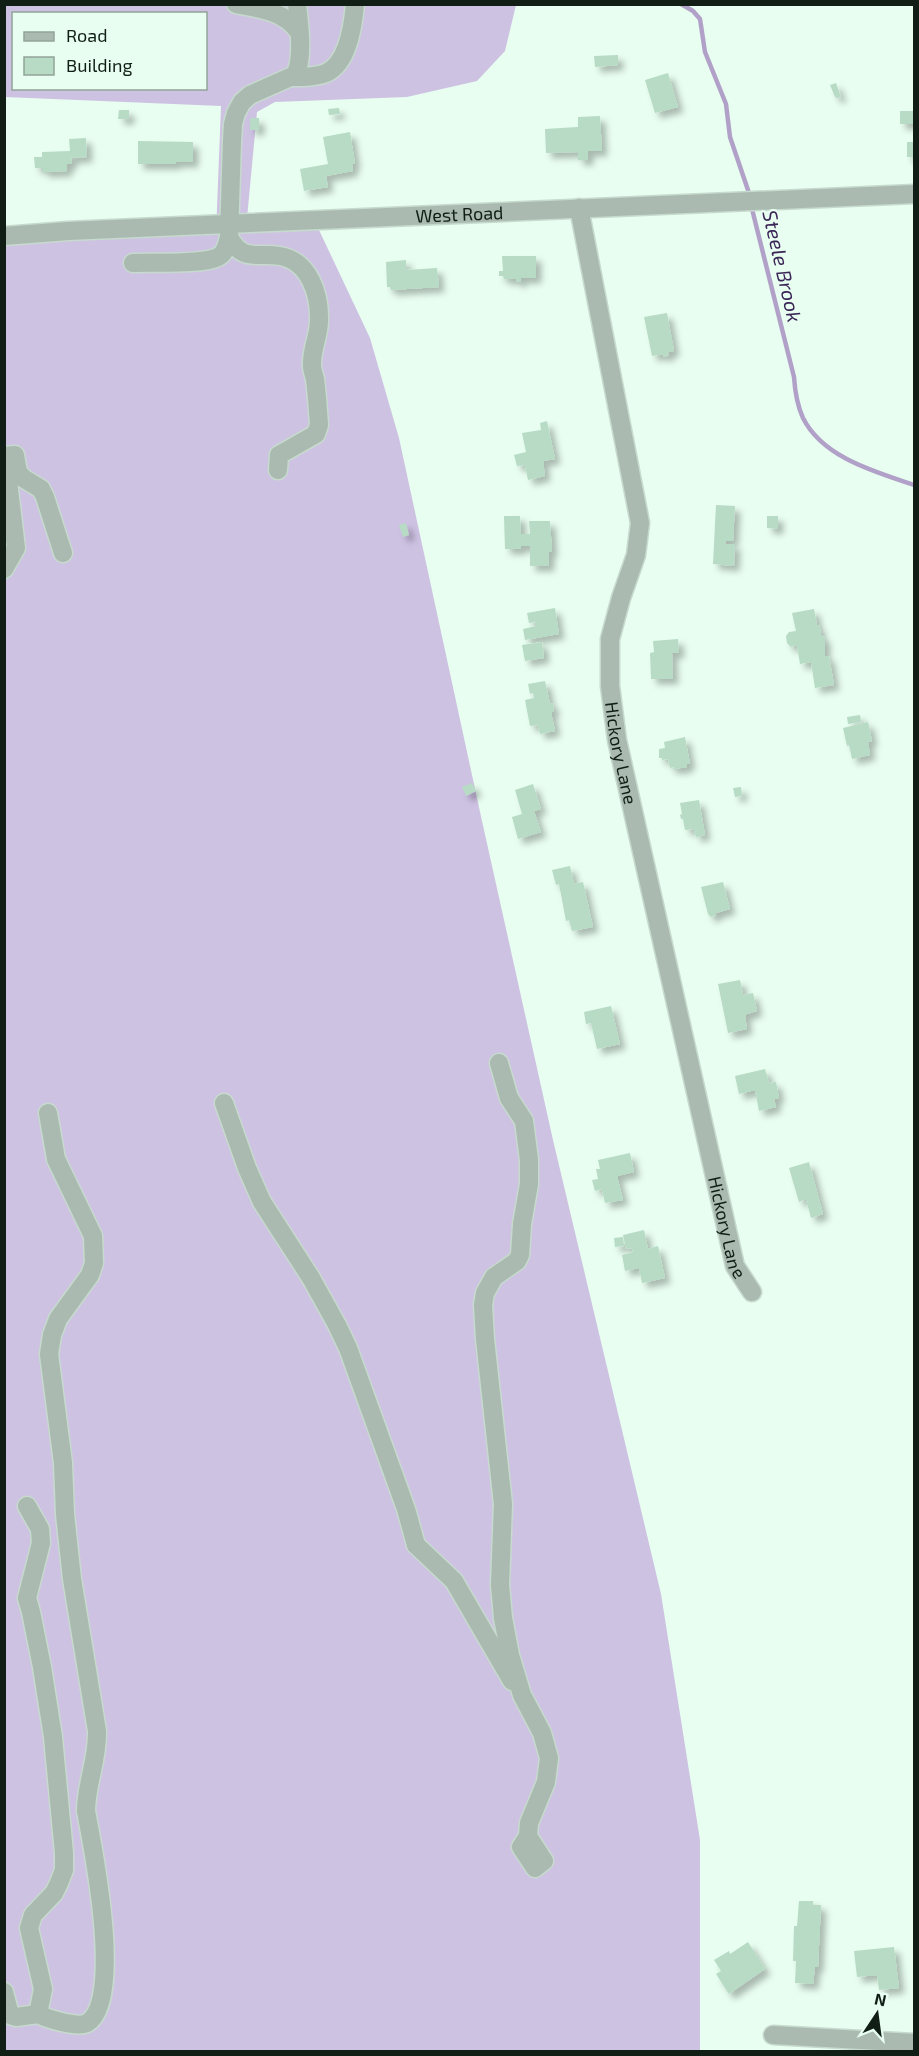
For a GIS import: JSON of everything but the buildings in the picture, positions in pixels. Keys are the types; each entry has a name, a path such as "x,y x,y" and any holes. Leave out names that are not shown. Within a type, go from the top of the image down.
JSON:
{"street":[{"path":"236,4 284,16 298,31"},
{"path":"297,4 298,74"},
{"path":"132,263 213,259 224,252 229,230 233,124 242,102 250,95 298,74 328,72 339,61 350,35 355,4"},
{"name":"West Road","path":"4,236 229,230 579,208 915,194"},
{"name":"Hickory Lane","path":"579,208 640,524 636,555 610,639 610,686 616,740 735,1266 752,1292"},
{"path":"229,230 236,248 243,254 276,255 297,261 304,268 315,293 320,321 312,367 319,425 316,434 279,455 278,470"},
{"path":"4,570 16,548 5,456 15,455 18,472 23,478 41,489 63,553"},
{"path":"499,1063 509,1098 524,1121 529,1160 529,1184 522,1224 520,1255 517,1261 494,1277 485,1293 483,1305 502,1504 500,1586 503,1618 510,1655 522,1695"},
{"path":"224,1103 247,1168 262,1202 311,1278 348,1348 406,1509 416,1545 454,1581 506,1672 522,1695 542,1734 549,1758 546,1782 529,1823 528,1836"},
{"path":"4,1992 10,2015 16,2018 38,2014 62,2022 83,2024 88,2022 98,2008 102,1993 104,1965 104,1922 86,1811 96,1755 97,1731 72,1579 65,1514 63,1462 49,1354 52,1335 58,1319 90,1275 94,1263 94,1249 93,1236 56,1159 48,1113"},
{"path":"27,1506 40,1529 41,1544 27,1598 32,1612 53,1737 64,1853 64,1870 59,1883 54,1893 33,1915 28,1928 43,1989 38,2014"},
{"path":"773,2035 915,2043"}],"shaded area":[{"path":"5,5 516,5 505,51 477,81 407,97 275,102 257,112 246,229 319,230 370,338 399,438 553,1140 661,1594 700,1840 700,2051 5,2051 4,243 216,234 221,106 5,97"}],"waterway":[{"name":"Steele Brook","path":"681,4 693,11 700,19 705,52 726,104 730,137 750,196"},
{"name":"Steele Brook","path":"751,205 803,418 823,444 837,453 867,469 914,485"}]}
